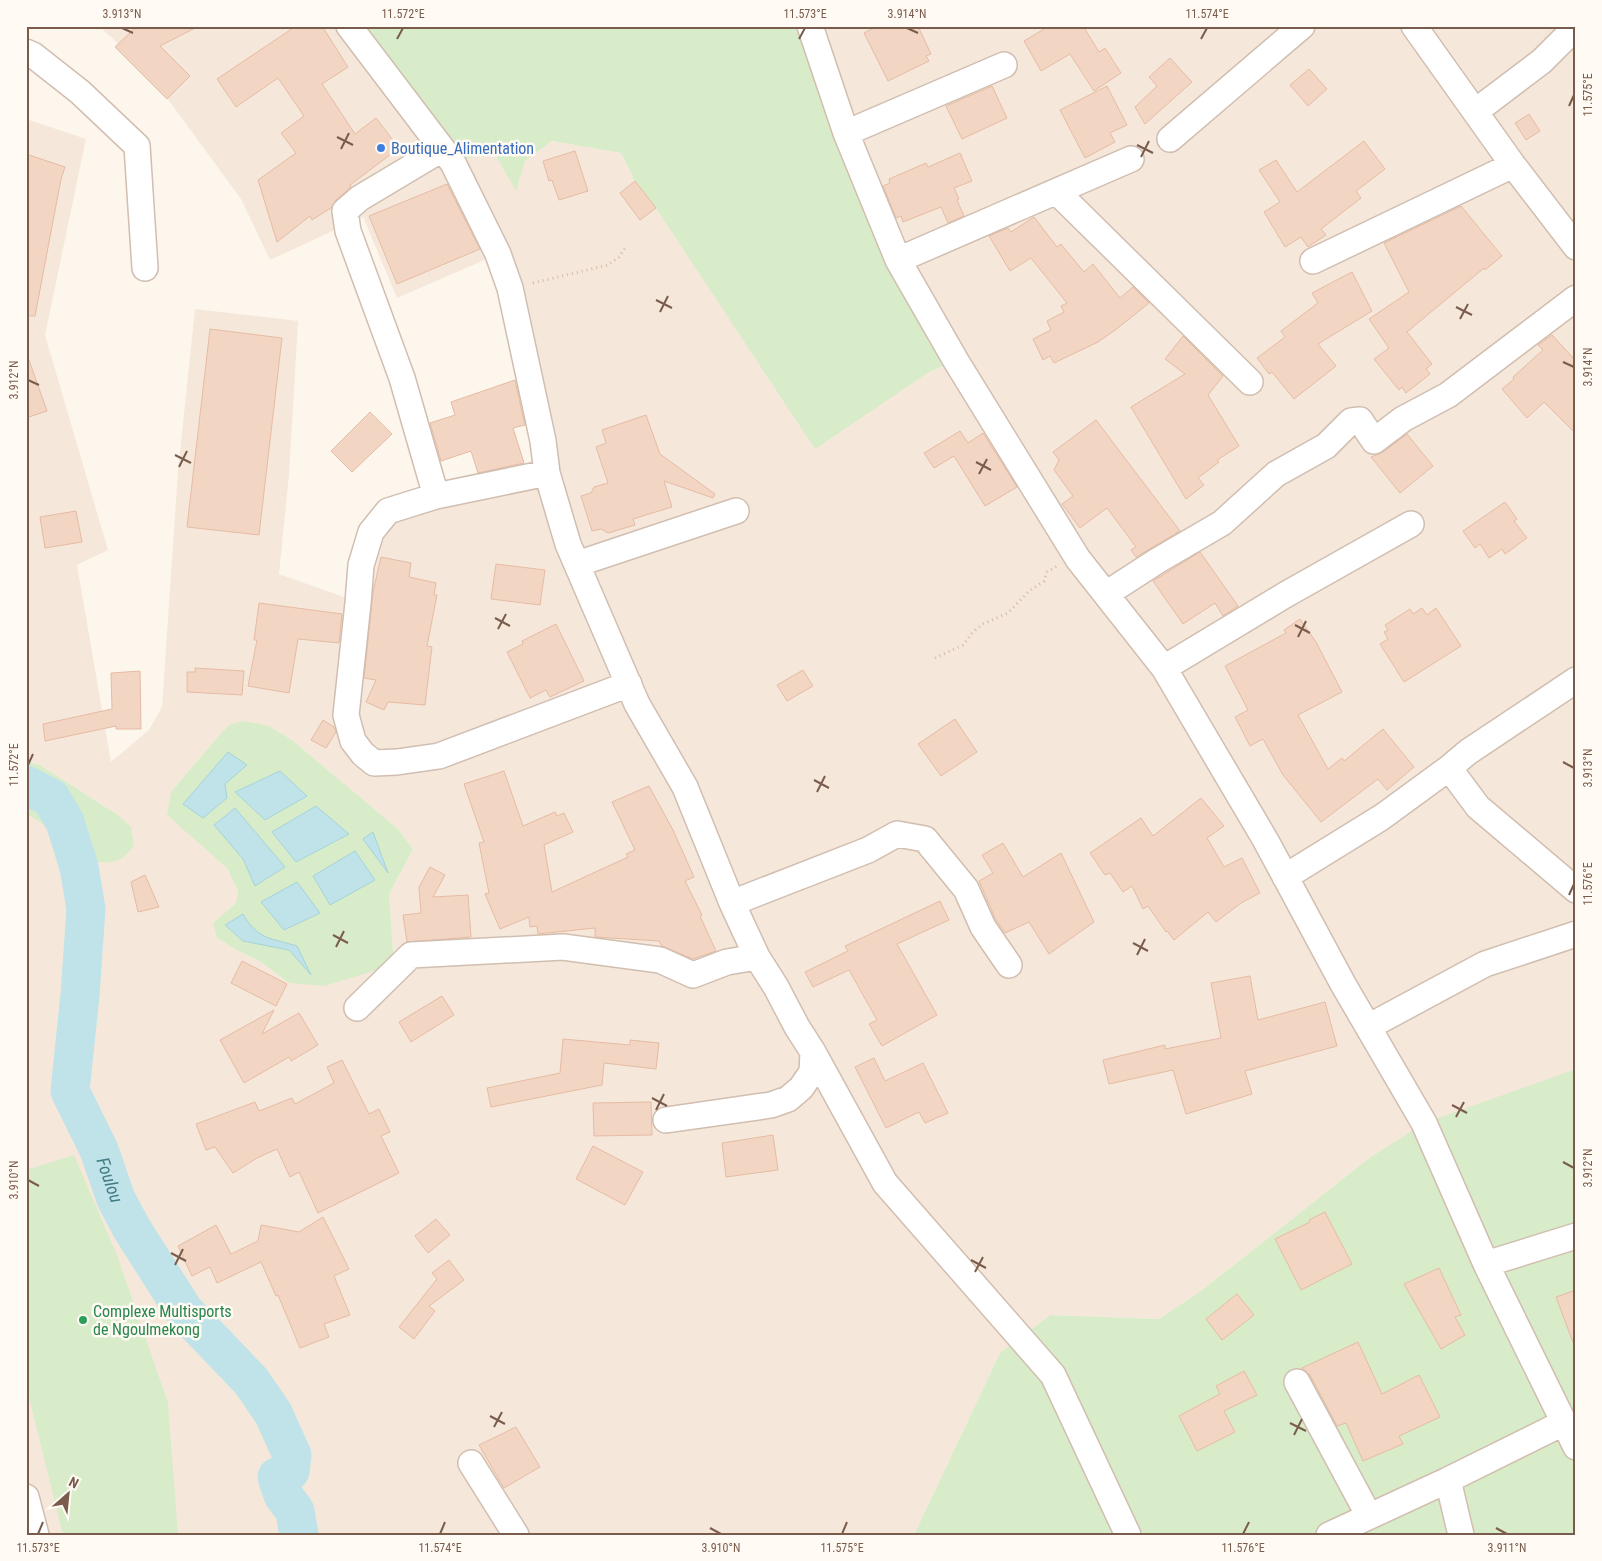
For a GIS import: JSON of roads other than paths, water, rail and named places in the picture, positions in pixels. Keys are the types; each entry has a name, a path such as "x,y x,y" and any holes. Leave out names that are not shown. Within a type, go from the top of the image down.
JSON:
{"street":[{"path":"349,26 453,163 494,246 510,288 543,441 547,473 568,544 637,704 685,786 732,903 757,957 776,987 797,1028 813,1052 885,1183 1053,1375 1128,1535"},
{"path":"810,26 846,134 898,260 956,362 1073,549 1164,668 1266,841 1368,1027 1424,1123 1486,1264 1576,1447"},
{"path":"1170,139 1302,26"},
{"path":"1414,26 1513,165 1576,247"},
{"path":"1476,111 1542,61 1576,28"},
{"path":"26,52 33,55 80,92 137,146 146,268"},
{"path":"846,134 1004,65"},
{"path":"436,496 402,378 348,231 345,211 360,198 442,149"},
{"path":"898,260 1131,159"},
{"path":"1313,261 1513,165"},
{"path":"1057,192 1250,382"},
{"path":"1106,594 1157,561 1222,523 1276,474 1326,446 1351,421 1360,420 1374,441 1403,419 1448,395 1576,298"},
{"path":"547,473 436,496 388,512 371,532 361,566 346,715 353,741 363,754 374,762 396,762 440,756 628,684"},
{"path":"577,564 736,511"},
{"path":"1164,668 1286,595 1411,524"},
{"path":"1285,877 1382,817 1468,752 1576,680"},
{"path":"1449,768 1478,807 1576,890"},
{"path":"732,903 868,850 897,834 925,839 966,889 983,927 1009,965"},
{"path":"1368,1027 1485,964 1576,934"},
{"path":"357,1008 411,955 563,947 660,960 693,975 727,962 757,957"},
{"path":"666,1120 771,1105 788,1099 801,1088 812,1072 813,1052"},
{"path":"1486,1264 1576,1236"},
{"path":"1297,1382 1369,1516"},
{"path":"1328,1535 1448,1480 1563,1423"},
{"path":"470,1462 516,1535"},
{"path":"1448,1480 1461,1535"},
{"path":"26,1498 36,1535"}],"water":[{"path":"228,752 247,765 225,784 227,798 203,818 183,804"},
{"path":"280,771 307,796 265,820 235,792"},
{"path":"316,806 349,834 296,862 272,832"},
{"path":"235,808 285,867 255,886 243,859 214,825"},
{"path":"373,832 388,873 363,839"},
{"path":"355,851 375,880 330,905 313,876"},
{"path":"297,882 320,913 284,930 261,902"},
{"path":"243,914 254,929 266,937 297,946 311,975 289,950 243,941 225,925"}],"waterway":[{"name":"Foulou","path":"26,785 51,798 65,822 79,867 86,909 80,995 70,1091 99,1150 116,1199 132,1229 184,1311 251,1381 273,1413 292,1455 290,1471 277,1477 283,1495 295,1511 299,1535"}],"place":[{"name":"Boutique_Alimentation","path":"381,148"},
{"name":"Complexe Multisports de Ngoulmekong","path":"83,1320"}]}
